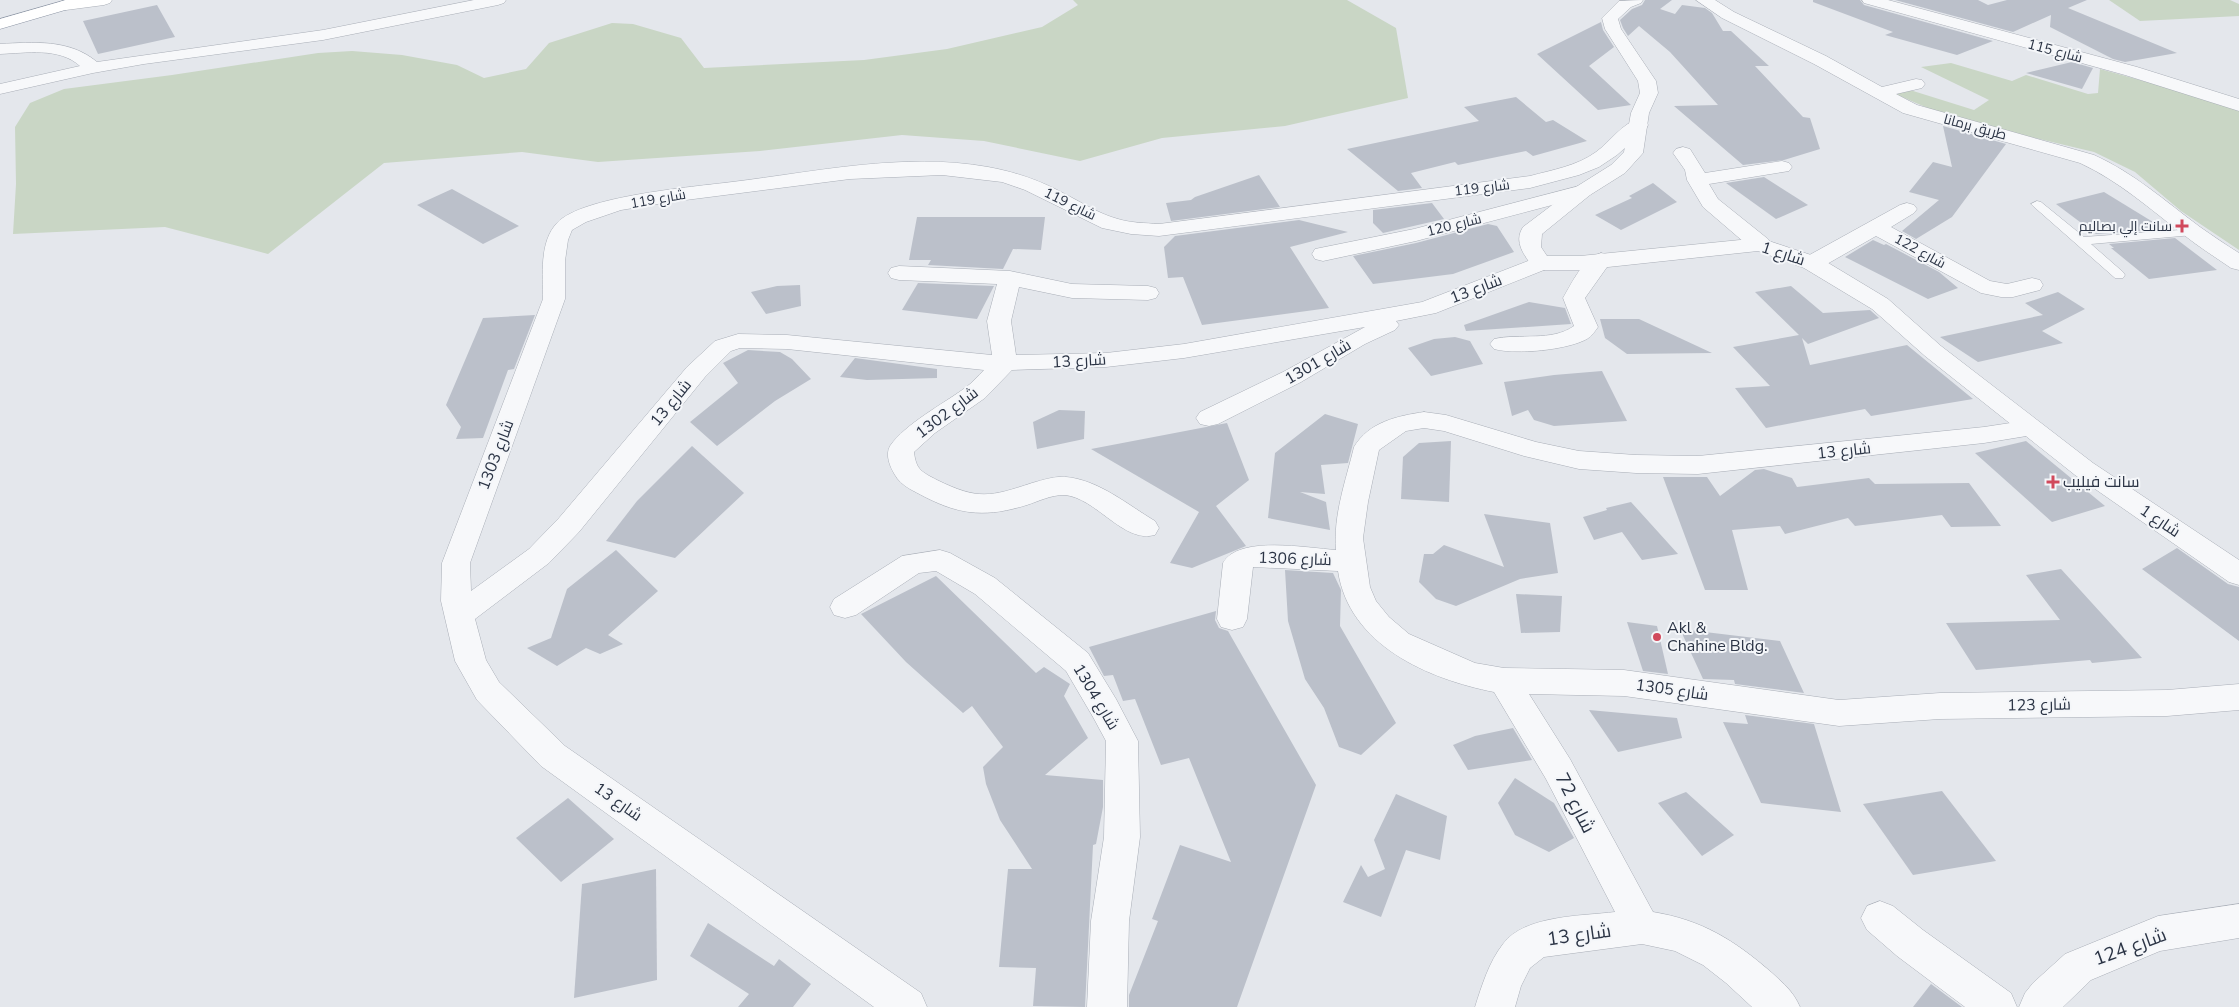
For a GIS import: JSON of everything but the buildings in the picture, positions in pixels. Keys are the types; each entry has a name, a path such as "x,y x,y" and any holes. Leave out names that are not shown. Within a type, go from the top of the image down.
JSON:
{"main road":[{"path":"0,10 104,0"},
{"path":"0,24 71,4"}],"street":[{"path":"0,89 93,68 144,59 323,35 498,0"},
{"path":"1541,263 1530,248 1531,232 1583,191 1618,169 1632,153 1640,113 1649,93 1647,81 1613,29 1610,18 1614,12 1625,4 1635,0"},
{"name":"طريق برمانا","path":"1704,0 1875,100 2094,162 2109,168 2193,232 2239,263"},
{"name":"شارع 115","path":"1870,0 2131,71 2239,106"},
{"path":"0,48 69,51 84,58 93,68"},
{"path":"1916,84 1875,100 1894,118 1924,126"},
{"name":"شارع 119","path":"554,299 558,234 564,227 580,216 657,197 845,175 922,169 953,170 1008,177 1028,184 1105,222 1135,228 1159,230 1530,182 1569,173 1589,164 1609,152 1639,125"},
{"path":"1683,153 1695,170 1697,180 1710,203 1760,244"},
{"path":"1697,180 1782,167"},
{"name":"شارع 120","path":"1323,254 1416,235 1583,191"},
{"path":"1876,227 1907,209"},
{"name":"شارع 122","path":"1812,263 1876,227 1982,286 1996,291 2010,292 2032,285"},
{"name":"شارع 1","path":"1541,263 1602,260 1760,244 1812,263 1880,304 1933,351 2084,469 2239,574"},
{"path":"1502,344 1555,341 1584,331 1586,327 1574,298 1587,277 1602,260"},
{"name":"شارع 13","path":"907,1007 553,756 488,691 471,661 460,614 513,577 539,556 569,525 696,372 723,346 738,341 778,341 925,358 1005,364 1106,360 1184,351 1428,308 1541,263"},
{"path":"899,273 1010,278 1072,291 1148,293"},
{"path":"1005,364 998,321 1010,278"},
{"name":"شارع 1303","path":"460,614 456,601 456,563 554,299"},
{"name":"شارع 1301","path":"1209,418 1292,377 1357,339 1428,308"},
{"name":"شارع 1302","path":"1005,364 976,392 926,427 902,450 902,465 906,474 952,500 974,505 996,504 1041,490 1067,486 1086,493 1146,528"},
{"name":"شارع 13","path":"1504,681 1472,675 1434,660 1398,642 1378,625 1363,606 1355,587 1350,538 1354,502 1367,447 1378,437 1399,424 1424,420 1446,423 1533,450 1579,460 1698,466 1965,437 2030,428"},
{"name":"شارع 1306","path":"1232,619 1237,563 1245,558 1256,556 1351,561"},
{"name":"شارع 1304","path":"845,606 912,563 940,560 985,586 1077,662 1105,708 1122,741 1122,837 1110,921 1107,1007"},
{"name":"شارع 1305","path":"1504,681 1624,683 1839,714"},
{"name":"شارع 72","path":"1504,681 1558,769 1642,927"},
{"name":"شارع 123","path":"1839,714 1940,706 2167,703 2239,697"},
{"path":"1880,918 1910,943 1997,1007"},
{"name":"شارع 124","path":"2039,1007 2047,996 2078,967 2158,934 2239,921"},
{"path":"1642,927 1680,934 1716,952 1740,970 1780,1007"},
{"name":"شارع 13","path":"1495,1007 1503,980 1517,955 1535,941 1566,935 1642,927"}],"lane":[{"path":"2037,204 2118,275"},
{"path":"2081,241 2193,232"}],"green space":[{"path":"1073,0 1347,0 1396,28 1408,98 1285,126 1162,138 1080,161 984,141 902,135 760,151 598,162 522,152 384,163 268,254 165,227 13,234 16,184 15,127 30,103 64,89 318,53 352,51 402,55 457,65 484,78 526,69 549,43 612,23 633,24 681,38 704,68 864,60 947,49 1042,27 1078,5"},
{"path":"2109,0 2230,0 2239,4 2239,16 2140,21"},
{"path":"1951,63 2012,81 2026,75 2088,94 2098,93 2100,69 2209,99 2239,111 2239,250 2181,211 2135,172 2094,152 1951,118 1895,94 1910,90 1974,110 1989,100 1921,67"}],"place":[{"name":"سانت إلي بصاليم","path":"2182,226"},
{"name":"سانت فيليب","path":"2053,482"},
{"name":"Akl & Chahine Bldg.","path":"1657,637"}]}
